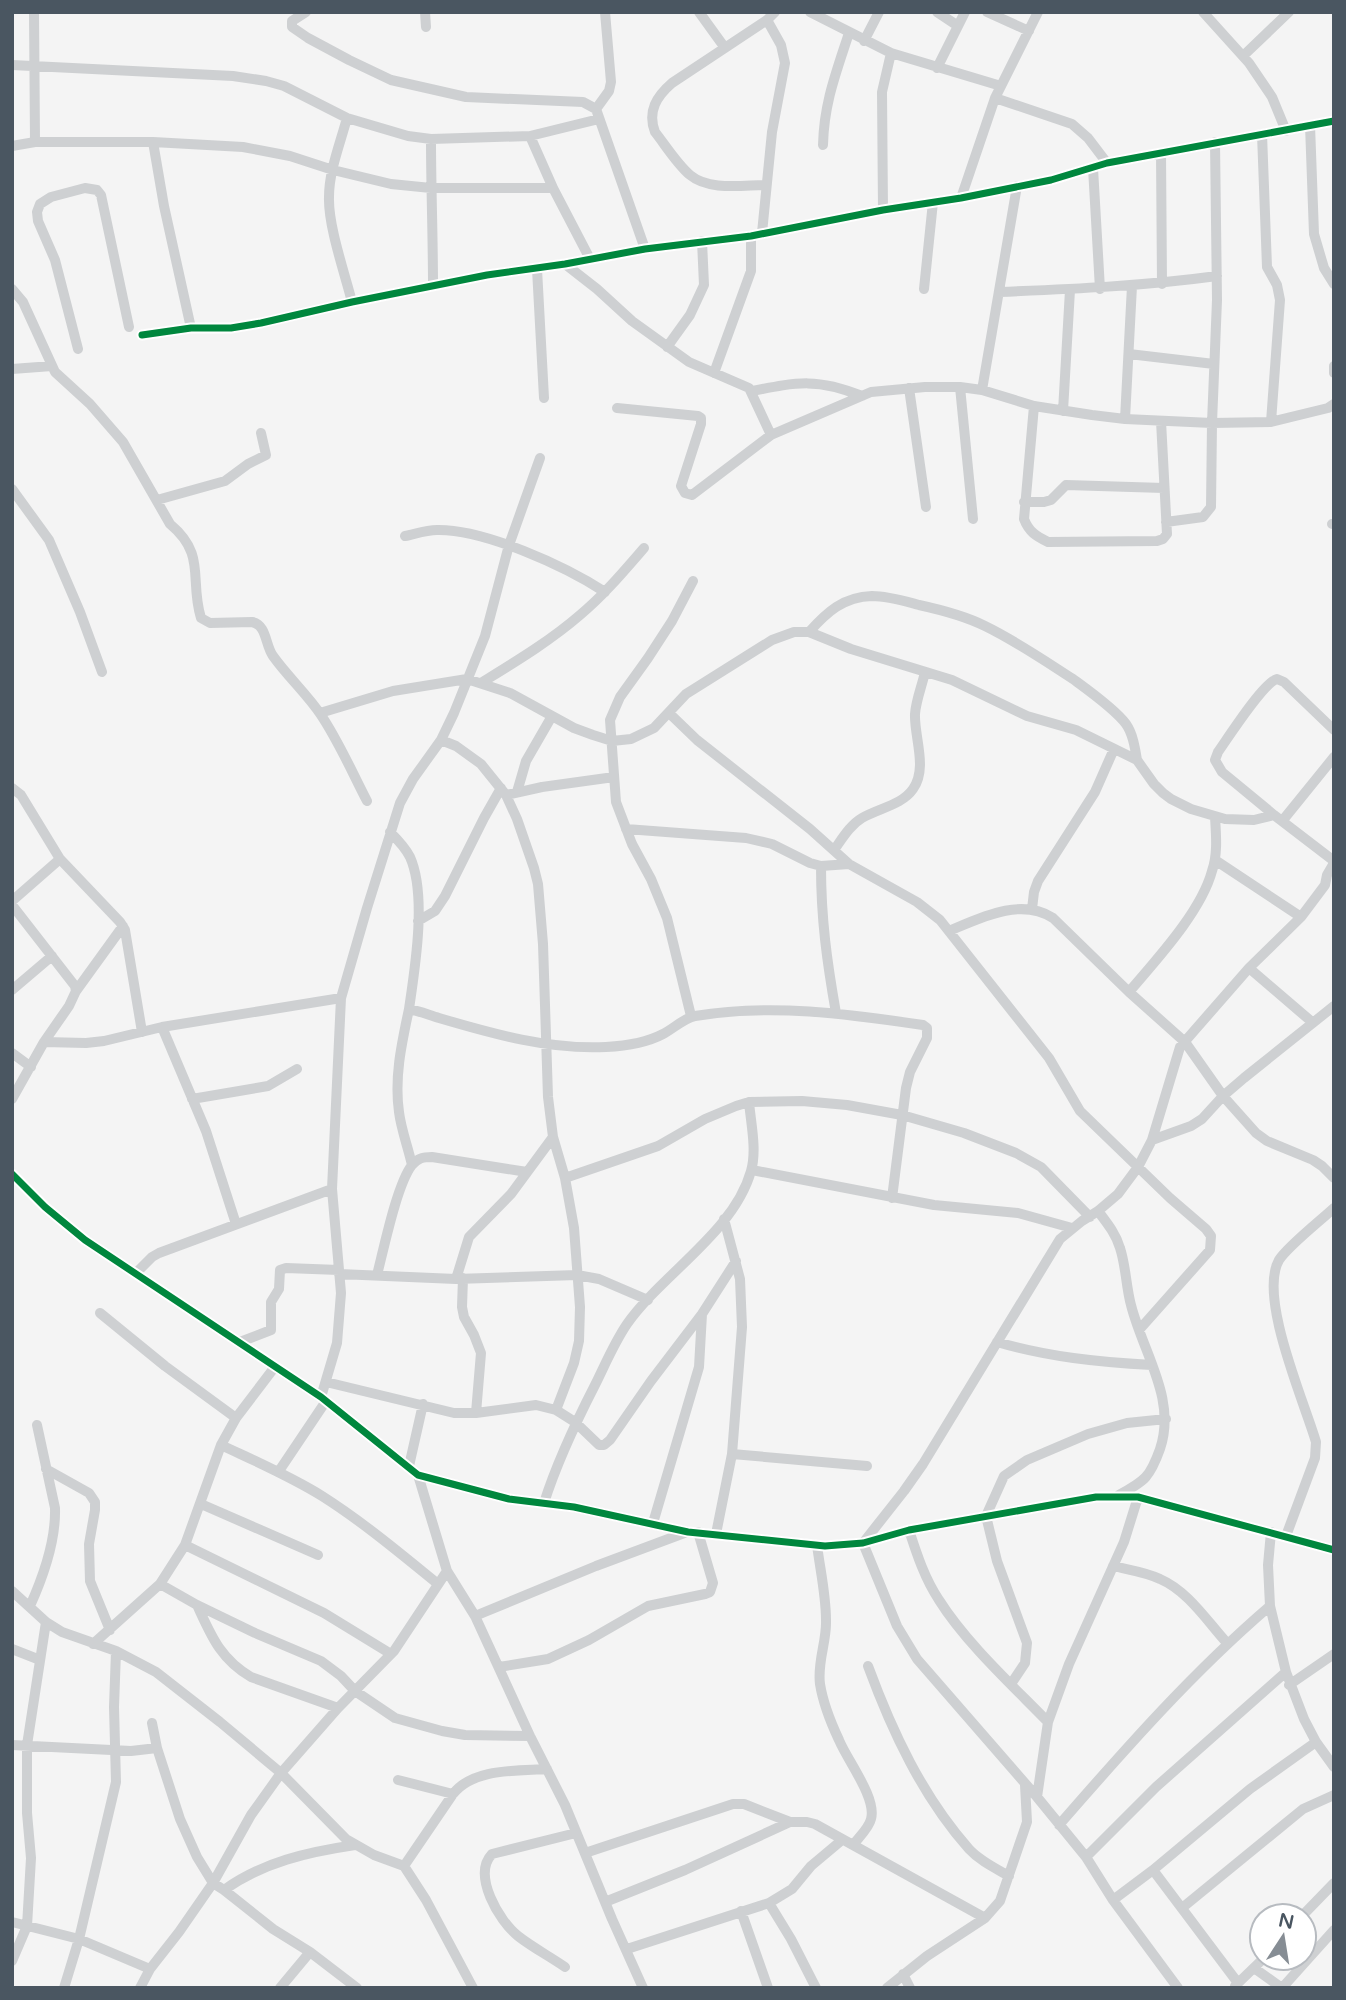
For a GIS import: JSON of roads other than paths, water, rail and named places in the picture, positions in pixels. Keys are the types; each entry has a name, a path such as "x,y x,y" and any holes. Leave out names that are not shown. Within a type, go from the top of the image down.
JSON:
{"street":[{"path":"34,12 35,142"},
{"path":"306,12 292,22 292,27 307,38 391,80 466,97 583,102 597,114 645,249"},
{"path":"425,12 426,27"},
{"path":"12,65 233,76 284,86 347,118 408,136 431,139 530,136 597,114 611,82 605,12"},
{"path":"699,12 724,48"},
{"path":"810,12 891,53 1001,86"},
{"path":"864,41 879,12"},
{"path":"937,12 958,26"},
{"path":"937,68 965,12"},
{"path":"987,12 1029,31"},
{"path":"961,198 995,98 1038,12"},
{"path":"1203,12 1243,56 1272,97 1286,131"},
{"path":"1243,56 1289,12"},
{"path":"714,373 751,271 766,184 772,132 785,63 771,16 672,83 660,94 653,111 652,123 655,132 690,175 700,181 712,185 766,184"},
{"path":"823,145 827,102 849,33"},
{"path":"883,210 882,92 891,53"},
{"path":"995,98 1072,124 1088,138 1107,163"},
{"path":"347,118 328,198 352,302"},
{"path":"142,335 191,328 245,326 486,275 757,234 961,198 1017,187 1107,163 1334,121"},
{"path":"1310,125 1314,234 1325,268 1334,284"},
{"path":"1262,134 1267,267 1277,285 1280,300 1271,422"},
{"path":"530,136 553,188 590,259"},
{"path":"431,139 433,286"},
{"path":"12,146 35,142 153,142 243,147 290,156 391,184 431,188 553,188"},
{"path":"153,142 191,328"},
{"path":"1166,522 1203,517 1211,508 1217,276 1215,142"},
{"path":"1161,153 1162,284"},
{"path":"1093,168 1100,289"},
{"path":"982,390 1017,187"},
{"path":"78,349 55,260 38,221 40,204 51,197 85,188 97,190 101,195 129,327"},
{"path":"924,289 933,202"},
{"path":"667,347 695,306 704,285 702,241"},
{"path":"565,264 632,321 689,362 741,383 752,391 771,435"},
{"path":"537,269 544,398"},
{"path":"999,292 1100,289 1217,276"},
{"path":"1125,419 1132,286"},
{"path":"12,289 23,302 55,372 90,404 123,442 170,523 191,548 201,618 210,623 258,623 262,627 269,650 320,713 366,801"},
{"path":"1063,411 1070,290"},
{"path":"1129,354 1214,364"},
{"path":"12,369 52,366"},
{"path":"1334,366 1334,373"},
{"path":"752,391 812,382 843,388 862,396"},
{"path":"617,408 701,418 681,486 685,493 692,495 771,435 871,392 960,387 1063,411 1125,419 1212,423 1271,422 1328,408 1334,404"},
{"path":"960,387 973,519"},
{"path":"909,388 926,507"},
{"path":"1034,406 1024,519 1033,534 1048,542 1163,539 1167,534 1161,421"},
{"path":"157,500 216,485 231,478 265,455 261,433"},
{"path":"279,1471 323,1399 338,1334 341,1293 332,1189 341,998 390,832 407,790 440,740 467,680 493,614 509,545 540,458"},
{"path":"1024,502 1051,500 1066,485 1164,488"},
{"path":"12,489 49,540 102,672"},
{"path":"405,536 436,530 477,536 509,545 605,592"},
{"path":"481,683 552,637 580,615 605,592 644,548"},
{"path":"691,1016 667,918 651,879 637,855 616,802 610,720 620,697 649,658 693,581"},
{"path":"809,632 825,613 834,607 846,601 871,596 904,601 985,626 1091,692 1126,724 1138,760 1154,784 1171,799 1215,817 1254,820 1279,818 1334,757"},
{"path":"320,713 393,691 467,680 510,693 593,736 612,741 631,739 647,732 686,694 772,640 794,632 809,632 851,649 952,680 1027,716 1076,730 1138,760"},
{"path":"834,850 858,820 903,799 917,781 920,768 915,717 925,672"},
{"path":"863,1543 923,1464 1060,1239 1118,1194 1138,1167 1152,1140 1172,1078 1177,1051 1249,968 1329,888 1334,862 1222,772 1215,760 1218,752 1266,687 1277,679 1284,682 1334,730"},
{"path":"669,713 697,740 810,828 849,864 917,902 940,920 1049,1059 1080,1111 1206,1229 1211,1236 1210,1250 1139,1330"},
{"path":"418,921 435,911 445,896 484,818 508,792 552,716"},
{"path":"440,740 456,746 481,764 508,792 538,884 548,1097 553,1137 565,1178 574,1228 580,1307 579,1341 574,1363 556,1410"},
{"path":"1032,909 1038,881 1095,792 1114,749"},
{"path":"508,792 614,777"},
{"path":"12,788 21,795 60,859 123,926 142,1032"},
{"path":"1129,992 1189,917 1202,894 1212,872 1215,817"},
{"path":"626,829 746,838 772,845 821,866 849,864"},
{"path":"390,832 404,845 418,884 418,921 409,1009 400,1051 398,1099 412,1165"},
{"path":"60,859 12,903 75,986 76,991"},
{"path":"1214,860 1301,917"},
{"path":"821,866 825,951 836,1013"},
{"path":"950,930 985,916 1013,909 1044,912 1185,1042 1223,1096 1256,1133 1268,1142 1313,1160 1334,1178"},
{"path":"12,1099 76,991 123,926"},
{"path":"12,990 52,956"},
{"path":"1249,968 1312,1022"},
{"path":"44,1042 104,1041 162,1027 341,998"},
{"path":"1152,1140 1191,1126 1202,1119 1223,1096 1334,1006"},
{"path":"409,1009 488,1032 547,1044 607,1047 639,1043 661,1035 691,1016 769,1011 836,1013 923,1025 927,1028 928,1038 908,1079 892,1198"},
{"path":"162,1027 206,1131 236,1224"},
{"path":"12,1053 31,1067"},
{"path":"192,1099 268,1086 297,1069"},
{"path":"565,1178 658,1146 705,1119 749,1102 802,1101 847,1105 902,1115 964,1133 1023,1156 1041,1167 1112,1230 1121,1248 1131,1306 1160,1389 1166,1419 1153,1469 1140,1484 1117,1496"},
{"path":"544,1503 553,1474 576,1422 623,1330 706,1240 740,1196 752,1170 754,1142 749,1102"},
{"path":"476,1413 481,1353 464,1317 459,1278 469,1237 511,1194 553,1137"},
{"path":"377,1275 402,1186 412,1165 421,1157 527,1172"},
{"path":"752,1170 934,1205 1018,1213 1072,1228"},
{"path":"12,1174 65,1225 323,1399 418,1475 447,1571 475,1615 576,1832 643,1988"},
{"path":"136,1273 159,1253 332,1189"},
{"path":"1286,1536 1315,1458 1316,1442 1281,1336 1274,1298 1274,1272 1281,1258 1334,1208"},
{"path":"716,1534 732,1454 743,1327 740,1279 724,1219"},
{"path":"326,1382 454,1413 476,1413 536,1405 556,1410 576,1422 599,1445 604,1446 702,1314 736,1261"},
{"path":"240,1342 271,1330 271,1302 279,1290 280,1270 286,1268 459,1278 577,1275 599,1279 648,1300"},
{"path":"100,1313 165,1366 236,1418"},
{"path":"653,1523 699,1367 702,1314"},
{"path":"997,1342 1060,1357 1152,1365"},
{"path":"93,1644 160,1584 185,1545 221,1446 236,1418 275,1367"},
{"path":"409,1466 423,1404"},
{"path":"1011,1684 1025,1662 1027,1643 997,1561 986,1516 1004,1476 1027,1460 1088,1434 1111,1426 1166,1419"},
{"path":"30,1606 44,1572 54,1529 55,1508 37,1425"},
{"path":"221,1446 279,1471 332,1503 439,1584"},
{"path":"732,1454 867,1466"},
{"path":"46,1469 89,1493 95,1502 89,1544 89,1573 110,1630"},
{"path":"418,1475 509,1499 574,1507 693,1532 817,1545 863,1543 909,1530 1096,1497 1117,1496 1138,1497 1334,1550"},
{"path":"1037,1797 1048,1722 1069,1664 1128,1531 1138,1497"},
{"path":"201,1504 318,1555"},
{"path":"909,1530 925,1574 939,1601 962,1630 1048,1722"},
{"path":"475,1615 596,1566 693,1532"},
{"path":"499,1667 548,1659 589,1640 648,1606 710,1591 713,1584 693,1532"},
{"path":"1271,1532 1268,1565 1270,1606 1289,1685 1316,1742 1334,1767"},
{"path":"863,1543 897,1626 916,1659 1086,1857 1113,1900 1178,1988"},
{"path":"185,1545 324,1613 391,1654"},
{"path":"817,1545 827,1618 819,1672 822,1694 840,1742 867,1794 872,1812 868,1826 853,1845"},
{"path":"1113,1566 1147,1574 1170,1584 1181,1592 1227,1643"},
{"path":"140,1988 150,1969 213,1883 251,1815 281,1773 338,1708 391,1654 447,1571"},
{"path":"160,1584 255,1633 321,1661 355,1691 395,1718 465,1735 530,1736"},
{"path":"12,1591 46,1622 62,1632 116,1651 156,1672 281,1773 336,1830 355,1845 404,1866 426,1899 472,1988"},
{"path":"197,1605 217,1647 228,1661 241,1671 338,1708"},
{"path":"1059,1825 1138,1733 1227,1643 1270,1606"},
{"path":"12,1961 27,1926 31,1858 27,1813 27,1745 46,1622"},
{"path":"12,1650 40,1660"},
{"path":"64,1988 79,1939 114,1795 117,1772 114,1750 116,1651"},
{"path":"1289,1685 1334,1654"},
{"path":"868,1666 885,1713 926,1790 970,1849 980,1859 1009,1877"},
{"path":"1086,1857 1156,1787 1286,1672"},
{"path":"152,1723 157,1748 187,1836 203,1870 213,1883 357,1988"},
{"path":"1113,1900 1250,1789 1316,1742"},
{"path":"12,1745 143,1751 157,1748"},
{"path":"404,1866 462,1784 509,1771 547,1769"},
{"path":"398,1780 453,1794"},
{"path":"887,1988 985,1918 1000,1901 1027,1822 1025,1785"},
{"path":"1182,1908 1303,1809 1334,1796"},
{"path":"585,1853 733,1804 744,1804 790,1822 815,1824 985,1918"},
{"path":"605,1902 685,1870 790,1822"},
{"path":"565,1966 517,1935 508,1926 499,1914 486,1884 485,1865 486,1859 492,1854 576,1832"},
{"path":"627,1949 769,1903 792,1889 811,1866 842,1840"},
{"path":"224,1890 241,1878 271,1864 314,1851 355,1845"},
{"path":"1153,1870 1235,1985 1250,1972"},
{"path":"1316,1902 1334,1883"},
{"path":"769,1903 791,1938 816,1988"},
{"path":"741,1911 768,1988"},
{"path":"12,1922 79,1939 150,1969"},
{"path":"1260,1972 1282,1988 1334,1930"},
{"path":"279,1988 310,1952"},
{"path":"903,1974 910,1988"}]}
